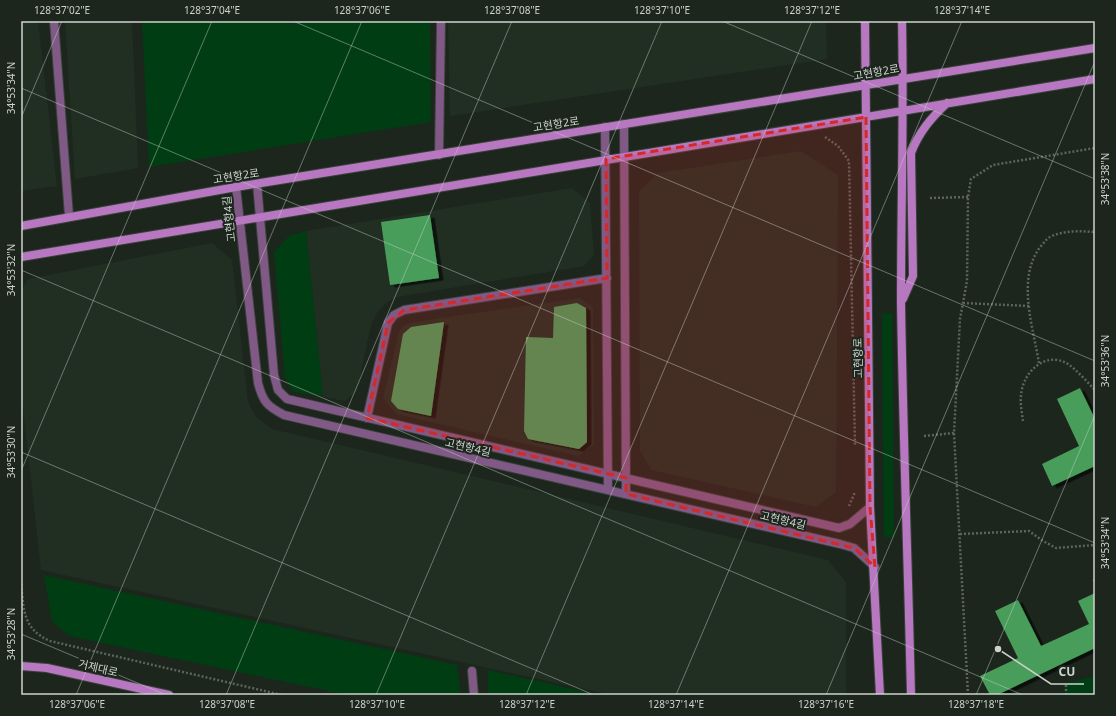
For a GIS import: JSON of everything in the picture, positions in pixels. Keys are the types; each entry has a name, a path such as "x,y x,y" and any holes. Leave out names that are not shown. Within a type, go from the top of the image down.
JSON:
{"street":[{"path":"54,21 69,216"},
{"path":"439,155 441,21"},
{"name":"고현항로","path":"865,21 870,507 880,695"},
{"path":"902,21 904,79 901,165 902,304 911,695"},
{"name":"고현항2로","path":"21,226 69,216 236,187 1095,48"},
{"path":"21,257 624,156 866,118 947,102 1095,79"},
{"path":"902,304 913,276 911,153 917,138 929,121 947,102"},
{"path":"624,124 626,494"},
{"path":"605,128 608,490"},
{"name":"고현항4길","path":"257,184 274,375 278,390 287,399 839,528 850,524 870,507"},
{"name":"고현항4길","path":"236,187 258,383 262,398 270,408 284,415 854,548 874,567"},
{"path":"367,418 388,324 399,313 412,309 607,278"},
{"name":"거제대로","path":"21,666 47,668 169,695"},
{"path":"472,671 474,695"}],"path":[{"path":"823,136 838,146 849,161 855,453"},
{"path":"968,695 954,433 960,319 967,281 968,197 971,179 993,165 1095,148"},
{"path":"930,198 968,197"},
{"path":"1039,362 1029,306 1028,276 1035,253 1049,237 1072,231 1095,232"},
{"path":"963,303 1029,306"},
{"path":"1023,421 1021,395 1027,376 1039,362 1052,359 1067,364 1095,390"},
{"path":"924,436 954,433"},
{"path":"845,511 853,501 855,485"},
{"path":"960,534 1029,531 1056,548 1095,545"},
{"path":"21,584 26,620 40,637 50,642 282,695"},
{"path":"1066,683 1066,695"}],"highlighted area":[{"path":"866,117 870,507 875,567 854,548 626,494 626,478 367,418 388,323 404,310 607,278 606,159"}],"shaded area":[{"path":"21,21 38,21 57,186 21,191"},
{"path":"65,21 132,21 138,168 75,179"},
{"path":"448,21 826,21 827,59 450,116"},
{"path":"801,151 838,175 836,492 816,507 651,470 640,450 639,191 658,173"},
{"path":"572,188 590,203 594,255 584,266 397,297 386,303 377,313 371,325 357,391 345,401 323,397 306,231"},
{"path":"212,243 232,260 248,402 256,417 272,429 828,560 846,582 846,695 612,695 41,570 21,389 21,291 28,279"},
{"path":"580,298 593,307 594,445 578,456 396,414 383,398 399,332 403,326 414,322"}],"green space":[{"path":"142,21 430,21 431,122 149,167"},
{"path":"306,231 323,396 293,392 285,378 274,252 289,236"},
{"path":"892,313 894,537 884,537 882,314"},
{"path":"44,575 457,665 461,695 347,695 69,636 52,622"},
{"path":"488,670 600,695 488,695"},
{"path":"1095,676 1095,695 1064,695 1066,683"}],"building":[{"path":"430,215 439,278 390,285 381,222"},
{"path":"577,303 586,308 587,442 579,449 528,439 524,431 526,337 553,338 554,307"},
{"path":"444,322 431,416 398,409 391,401 403,334 411,327"},
{"path":"1080,388 1095,419 1095,466 1052,486 1042,464 1079,446 1057,399"},
{"path":"1095,593 1095,648 997,695 990,695 980,676 1018,658 995,611 1018,600 1041,646 1089,624 1078,601"}],"place":[{"name":"CU","path":"998,649"}]}
